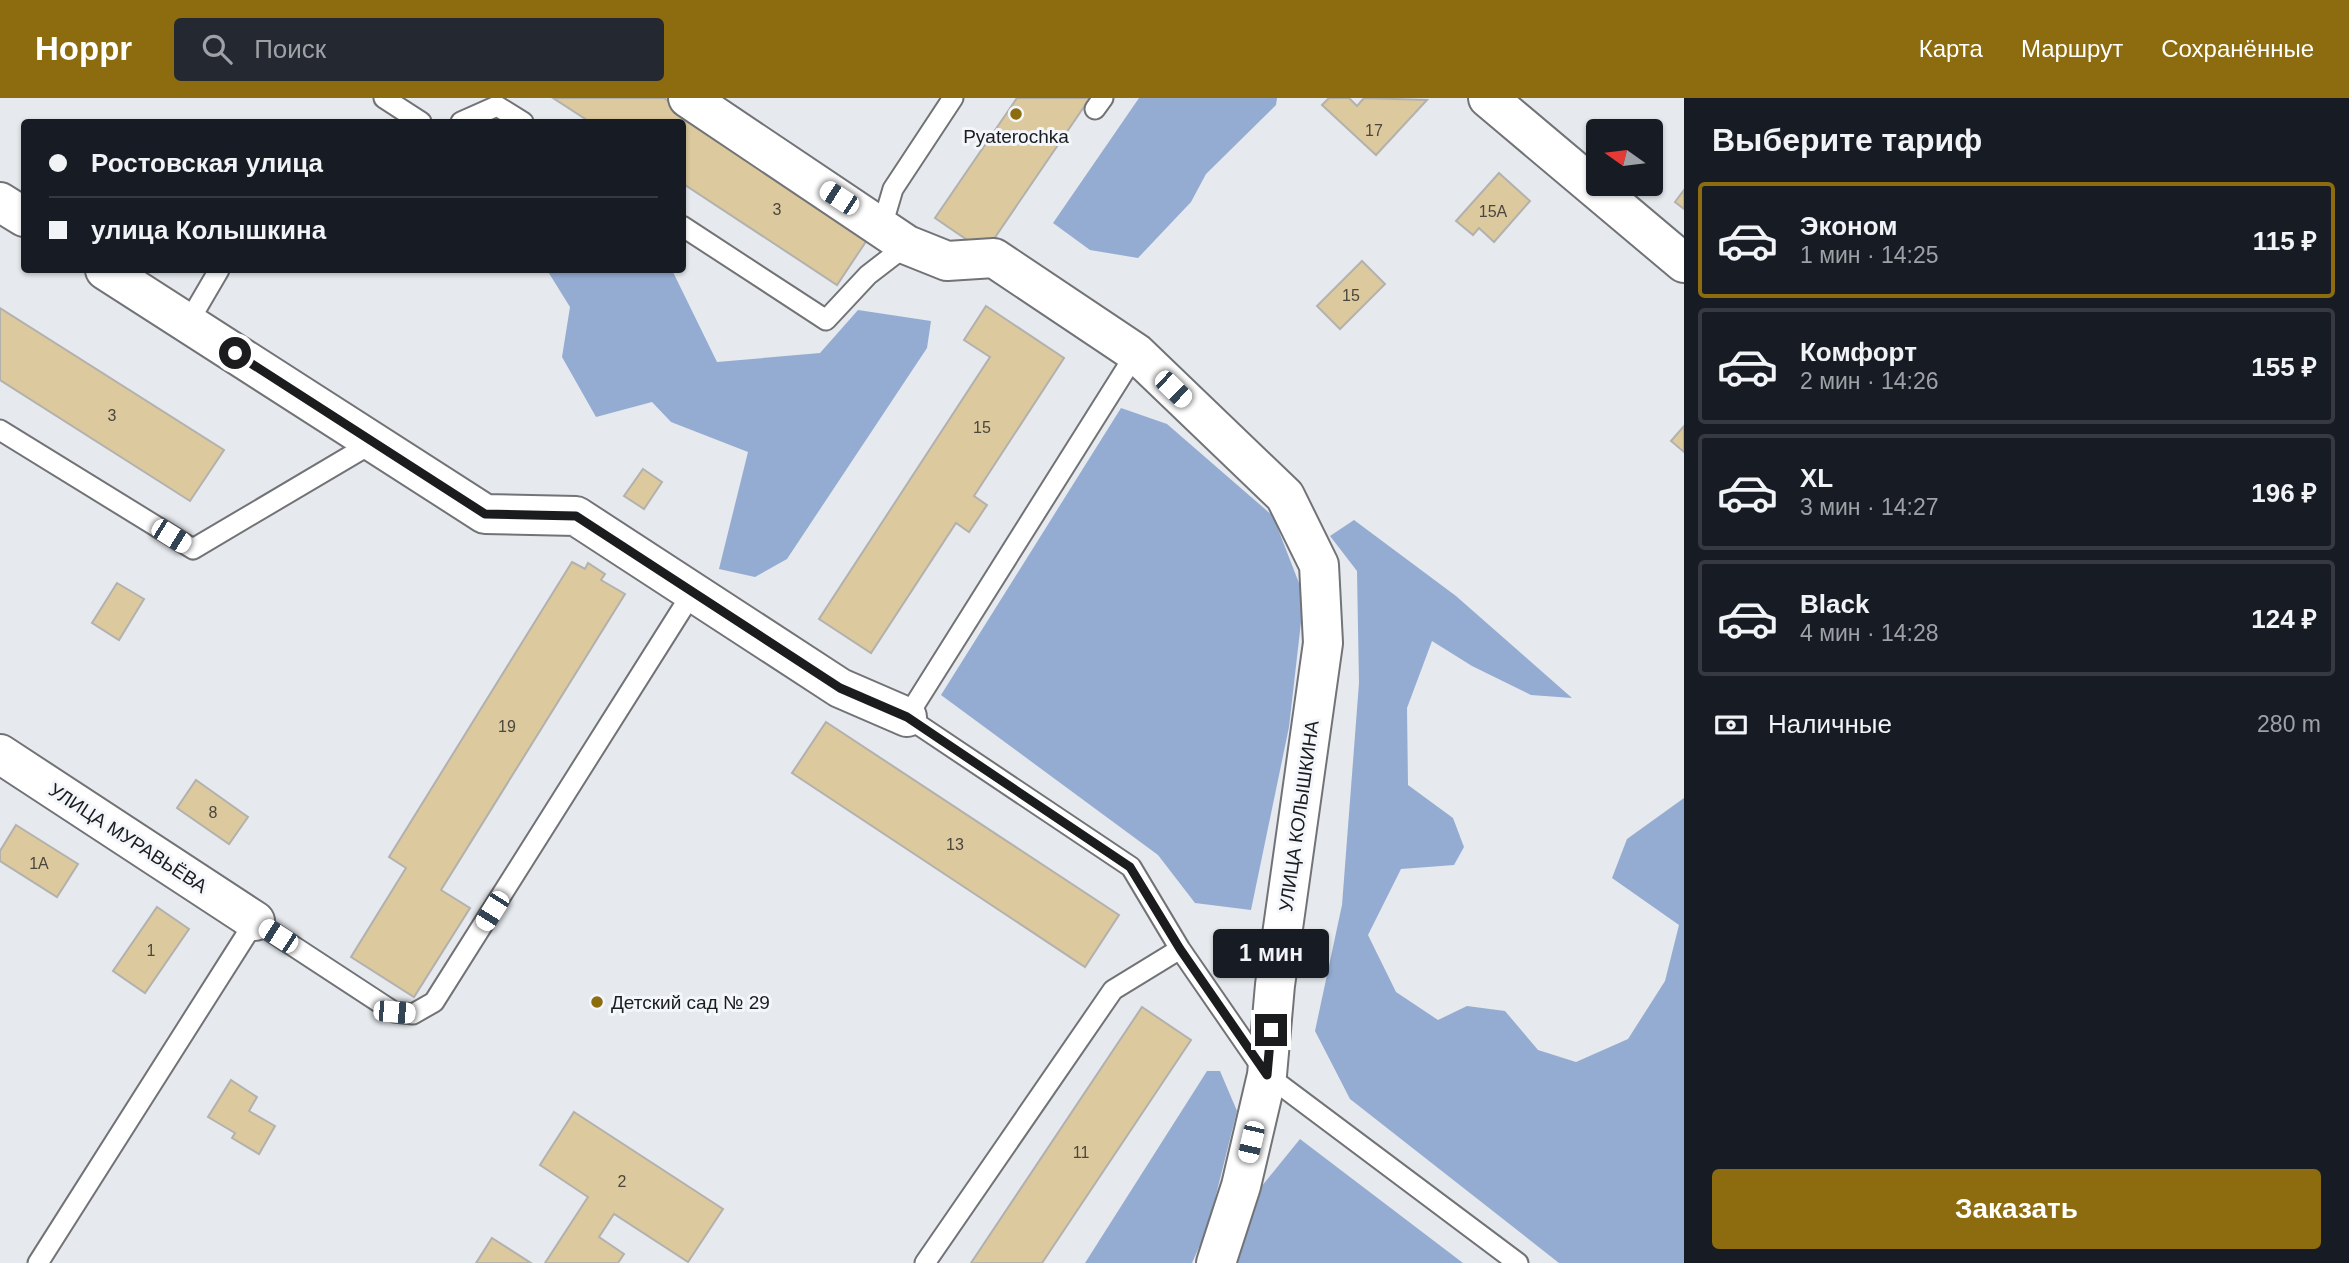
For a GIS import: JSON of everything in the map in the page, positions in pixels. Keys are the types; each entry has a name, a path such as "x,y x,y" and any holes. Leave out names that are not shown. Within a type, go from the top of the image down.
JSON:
{"street":[{"name":"УЛИЦА КОЛЫШКИНА","path":"688,98 895,236 947,261 994,258 1136,353 1285,496 1319,565 1323,643 1275,985 1267,1075 1241,1186 1216,1263"},
{"path":"1489,98 1684,263"},
{"path":"0,202 21,216"},
{"path":"110,273 485,514 576,516 694,590 840,688 907,717"},
{"name":"УЛИЦА МУРАВЬЁВА","path":"0,754 255,921"}],"lane":[{"path":"384,98 416,119"},
{"path":"686,229 826,320 867,275 895,236 893,189 953,98"},
{"path":"467,119 499,102 519,119"},
{"path":"188,323 217,273"},
{"path":"1136,353 907,717 1130,867 1180,949 1267,1075 1518,1263"},
{"path":"0,430 193,549 374,442"},
{"path":"38,1263 255,921 394,1012 414,1014 434,1002 694,590"},
{"path":"925,1263 1113,990 1180,949"}],"shaded area":[{"path":"1139,98 1277,98 1276,105 1206,174 1191,202 1138,258 1090,250 1053,223"},
{"path":"549,273 673,273 717,362 820,353 858,310 931,321 927,348 787,559 755,577 719,569 748,452 671,422 652,402 596,417 562,357 570,307"},
{"path":"1121,408 1167,424 1273,516 1304,596 1289,727 1251,910 1195,903 1158,855 941,695"},
{"path":"1354,520 1456,596 1572,698 1531,695 1472,666 1432,641 1407,708 1408,785 1453,818 1464,847 1454,865 1401,869 1368,935 1396,992 1438,1020 1467,1006 1505,1011 1538,1050 1576,1062 1628,1039 1665,981 1679,925 1612,878 1627,839 1684,798 1684,1263 1559,1263 1350,1099 1315,1031 1342,905 1359,683 1357,571 1330,536"},
{"path":"1207,1071 1220,1071 1237,1111 1208,1227 1192,1263 1085,1263"},
{"path":"1300,1139 1463,1263 1231,1263 1252,1198"}],"building":[{"path":"553,98 664,98 871,234 837,285 686,186 686,119 585,119"},
{"path":"1017,98 1090,98 985,252 935,218"},
{"path":"1329,98 1349,98 1357,106 1364,98 1427,100 1376,155 1322,105"},
{"path":"1499,173 1530,201 1494,242 1479,228 1473,235 1456,221"},
{"path":"1684,190 1684,209 1675,202"},
{"path":"1362,261 1385,284 1340,329 1317,306"},
{"path":"986,306 1064,358 974,496 987,505 969,532 956,523 871,653 819,619 990,357 964,340"},
{"path":"0,308 224,450 190,501 0,380"},
{"path":"1684,426 1684,452 1671,441"},
{"path":"643,469 662,482 644,509 624,496"},
{"path":"572,562 585,569 588,563 605,574 601,580 625,594 441,890 470,908 414,997 351,957 406,868 389,857"},
{"path":"117,583 144,599 119,640 92,623"},
{"path":"826,722 1119,915 1085,967 792,773"},
{"path":"196,780 248,817 229,844 177,808"},
{"path":"16,825 78,864 57,897 0,861 0,851"},
{"path":"157,907 189,929 145,993 113,971"},
{"path":"1142,1007 1191,1040 1042,1263 971,1263"},
{"path":"231,1080 257,1097 249,1111 275,1126 259,1154 232,1138 235,1133 208,1117"},
{"path":"574,1112 723,1209 688,1262 614,1214 599,1237 624,1254 618,1263 545,1263 588,1197 540,1165"},
{"path":"492,1238 531,1263 476,1263"}],"place":[{"name":"Pyaterochka","path":"1016,114"},
{"name":"Детский сад № 29","path":"597,1002"}],"route":[{"path":"235,353 485,514 576,516 694,590 840,688 907,717 1130,867 1180,949 1267,1075 1271,1030"}]}
